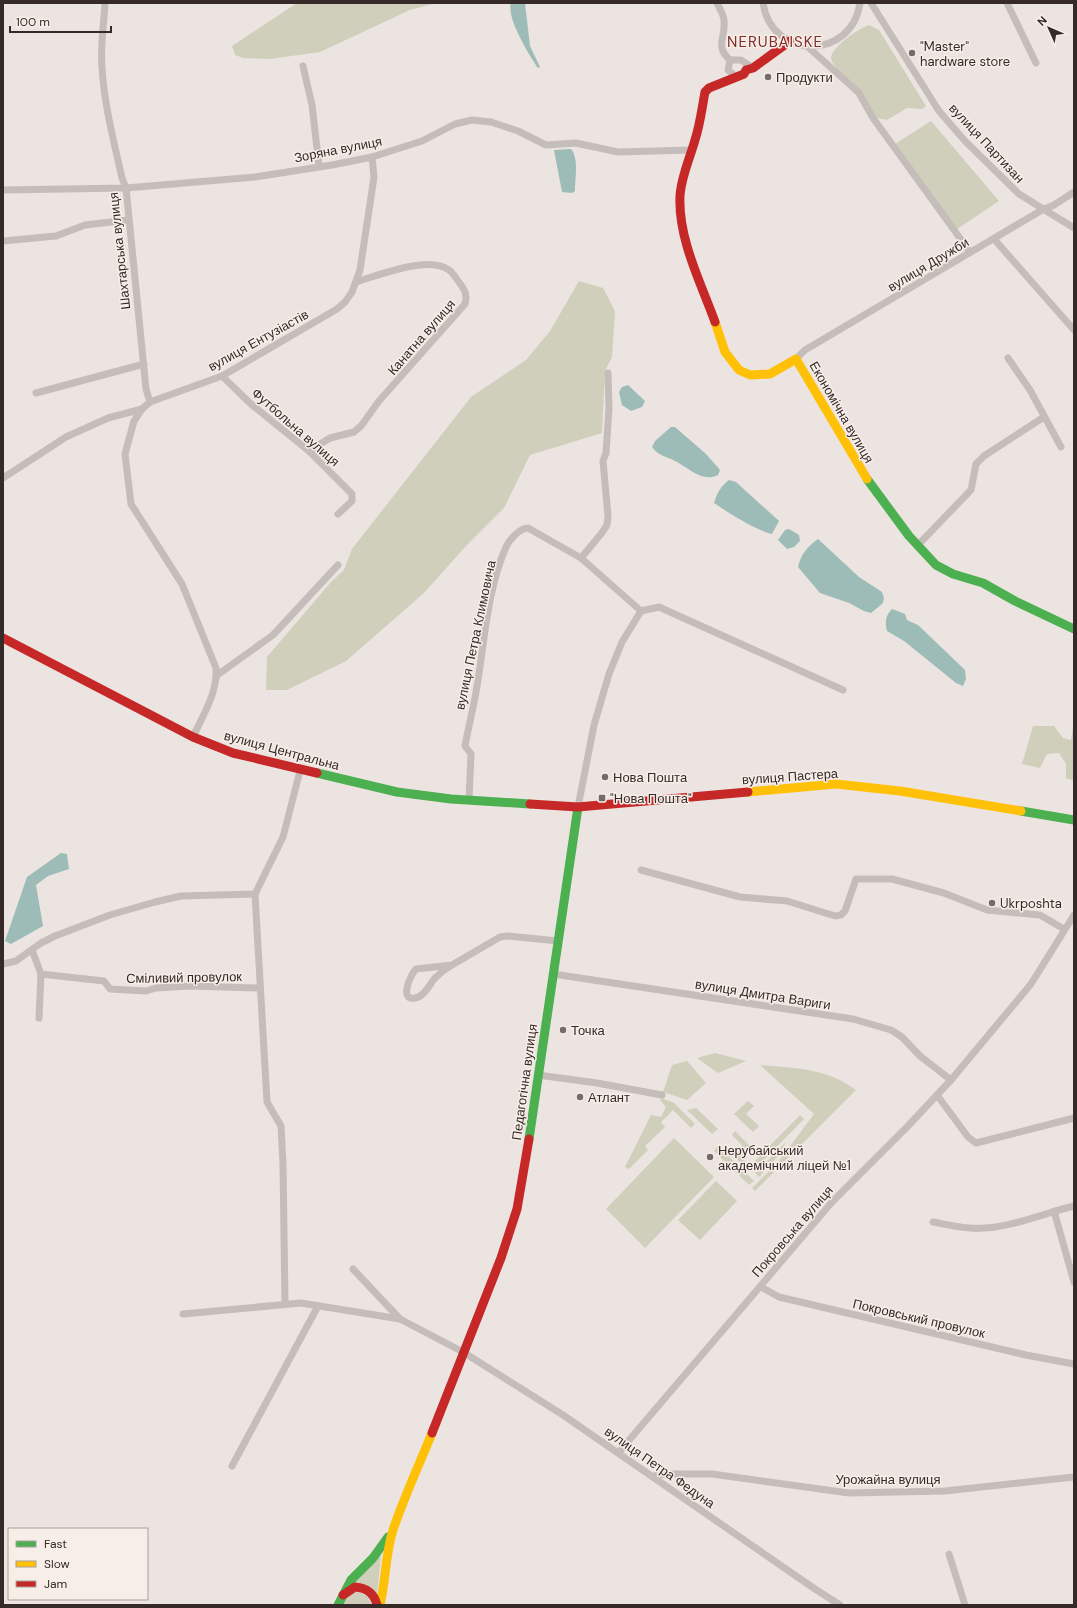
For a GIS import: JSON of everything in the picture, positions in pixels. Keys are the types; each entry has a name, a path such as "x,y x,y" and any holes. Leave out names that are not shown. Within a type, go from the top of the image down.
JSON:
{"street":[{"name":"Шахтарська вулиця","path":"105,3 101,41 102,67 107,107 122,178 126,188 146,389 150,402"},
{"path":"717,3 724,22 721,44 724,55 730,60 741,60 748,67"},
{"path":"763,3 771,24 777,32 790,41 808,46 825,45 843,36 856,19 860,3"},
{"name":"вулиця Партизан","path":"871,3 940,111 965,141 1019,194 1042,210 1074,228"},
{"path":"1007,3 1036,63"},
{"name":"Економічна вулиця","path":"790,41 748,67 744,74 735,76 709,88 704,94 696,138 682,179 680,196 682,223 688,247 726,352 739,370 750,375 770,374 796,359 868,482 888,512 917,546 936,565 944,570 983,583 1015,601 1074,629"},
{"path":"808,46 859,93 873,118 970,252"},
{"path":"730,60 728,70 735,76"},
{"path":"303,66 312,105 319,166"},
{"name":"Зоряна вулиця","path":"3,190 126,188 254,177 319,166 332,166 372,157 422,140 455,124 472,120 491,122 518,131 546,145 576,143 618,152 691,150"},
{"name":"вулиця Ентузіастів","path":"3,478 66,437 108,418 142,409 150,402 222,376 338,309 352,292 360,270 374,177 372,157"},
{"name":"вулиця Дружби","path":"796,359 805,350 1042,210 1054,206 1074,192"},
{"path":"3,241 56,236 85,225 128,220"},
{"path":"994,238 1074,330"},
{"name":"Канатна вулиця","path":"309,451 330,438 354,432 362,426 379,401 460,310 467,299 466,294 453,274 448,269 436,265 422,265 394,270 356,282"},
{"path":"1008,358 1030,390 1061,447"},
{"path":"36,393 144,364"},
{"path":"581,558 607,525 608,516 603,461 606,453 608,421 608,373"},
{"name":"Футбольна вулиця","path":"222,376 252,405 309,451 352,494 352,501 338,514"},
{"path":"142,409 134,421 125,454 131,504 182,584 211,654 216,676 212,694 193,737"},
{"path":"917,546 971,490 976,464 984,456 1044,417"},
{"name":"вулиця Петра Климовича","path":"469,799 471,754 464,746 496,576 507,545 520,530 528,528 581,558 641,611"},
{"path":"216,676 273,635 338,564"},
{"path":"578,807 594,725 609,674 622,642 641,611 659,607 843,690"},
{"name":"вулиця Центральна","path":"3,638 193,737 233,753 300,771 398,792 578,807"},
{"name":"Сміливий провулок","path":"285,1304 281,1126 267,1102 256,894 283,836 300,771"},
{"name":"вулиця Пастера","path":"578,807 836,784 900,791 1074,820"},
{"name":"Педагогічна вулиця","path":"393,1530 501,1258 517,1209 524,1176 578,807"},
{"path":"641,870 740,897 787,901 836,916 841,915 845,911 856,879 892,879 944,893 987,910 1040,916 1064,929"},
{"path":"3,964 16,961 55,936 110,915 155,902 181,896 256,894"},
{"name":"Покровська вулиця","path":"619,1452 832,1202 951,1080 1032,984 1064,929 1074,915"},
{"path":"452,965 416,970 408,979 407,993 410,997 414,998 420,996 435,978 452,965 500,937 507,936 558,941"},
{"path":"32,950 41,974 39,1018"},
{"name":"Сміливий провулок","path":"41,974 104,981 110,989 146,991 156,988 190,986 260,988"},
{"name":"вулиця Дмитра Вариги","path":"553,974 853,1019 878,1025 891,1030 902,1037 920,1056 951,1080"},
{"path":"538,1075 597,1083 662,1095"},
{"path":"937,1095 968,1137 976,1143 1074,1118"},
{"path":"933,1222 984,1228 1005,1225 1074,1206"},
{"path":"1054,1211 1074,1282"},
{"path":"353,1269 400,1319"},
{"name":"Покровський провулок","path":"761,1287 779,1297 1018,1354 1074,1364"},
{"path":"183,1314 285,1304 318,1306 400,1319"},
{"path":"232,1466 318,1306"},
{"name":"вулиця Петра Федуна","path":"400,1319 463,1352 619,1452 840,1605"},
{"name":"Урожайна вулиця","path":"654,1476 666,1474 712,1474 849,1493 946,1491 1074,1477"},
{"path":"338,1605 351,1580 374,1558 393,1530"},
{"path":"379,1605 383,1592 385,1561 393,1530"},
{"path":"949,1554 965,1605"},
{"path":"342,1596 350,1589 361,1588 371,1591 379,1605"}],"green space":[{"path":"297,3 437,3 410,10 320,52 270,59 243,58 235,55 232,46"},
{"path":"869,25 879,30 926,106 922,109 907,108 887,120 877,118 832,62 831,57 833,52 841,43 859,30"},
{"path":"931,121 999,201 957,229 895,144"},
{"path":"579,281 603,288 615,311 612,357 605,371 602,433 530,455 504,508 466,546 424,593 346,661 287,690 266,690 267,657 331,582 344,570 352,549 471,397 526,360 550,331"},
{"path":"1074,721 1074,781 1066,778 1066,764 1059,753 1047,754 1040,768 1022,764 1033,726 1054,726 1063,738 1071,740"},
{"path":"715,1053 746,1061 718,1073 697,1058"},
{"path":"687,1061 706,1083 687,1100 663,1092 672,1065"},
{"path":"760,1065 811,1070 834,1077 856,1090 755,1191 752,1188 779,1161 814,1114"},
{"path":"661,1098 674,1103 695,1124 691,1128 673,1110 661,1122 665,1127 645,1146 648,1150 629,1169 625,1167 651,1115 661,1117 666,1107 660,1100"},
{"path":"748,1101 754,1106 746,1114 759,1126 753,1132 734,1114"},
{"path":"696,1108 718,1129 712,1134 687,1110"},
{"path":"800,1115 804,1119 754,1170 748,1170 733,1155 742,1145 732,1135 735,1131 751,1147 741,1157 750,1166"},
{"path":"674,1138 714,1177 645,1248 606,1209"},
{"path":"786,1142 779,1155 759,1177 755,1173"},
{"path":"718,1146 754,1181 749,1185 714,1151"},
{"path":"716,1181 737,1201 700,1240 678,1220"},
{"path":"381,1555 377,1596 351,1585"},
{"path":"358,1592 367,1596 372,1605 342,1605 348,1596"}],"water":[{"path":"511,3 525,3 530,46 540,67 538,68 519,36 510,9"},
{"path":"571,149 576,163 575,191 572,193 562,192 554,150"},
{"path":"628,385 645,401 642,407 631,411 622,405 619,392 622,387"},
{"path":"671,427 675,427 706,454 720,470 718,475 712,477 701,476 654,450 652,447 655,441"},
{"path":"729,480 736,482 779,521 772,534 750,525 714,503 716,496"},
{"path":"789,529 799,535 800,541 794,547 787,549 778,540 785,530"},
{"path":"818,539 859,577 882,592 884,598 883,603 871,613 849,603 820,593 798,567 805,551"},
{"path":"892,609 905,614 907,620 918,625 965,670 966,679 963,686 956,683 904,641 887,631 886,619"},
{"path":"61,853 67,854 69,869 48,876 36,885 43,926 11,944 5,941 27,877"}],"traffic: fast":[{"path":"867,479 909,536 936,565 953,574 983,583 1015,601 1074,629"},
{"path":"317,773 397,792 451,799 530,804"},
{"path":"529,1139 578,807"},
{"path":"1021,811 1074,820"},
{"path":"338,1605 351,1580 373,1558 388,1537"}],"traffic: slow":[{"path":"715,322 725,352 739,370 750,375 770,374 796,359 867,479"},
{"path":"748,792 836,784 900,791 1021,811"},
{"path":"380,1605 390,1539 432,1433"}],"traffic: jam":[{"path":"715,322 692,260 680,212 682,182 698,128 705,92 709,88 744,74 746,70 753,68 790,41"},
{"path":"3,638 193,737 233,753 317,773"},
{"path":"530,804 578,807 748,792"},
{"path":"432,1433 501,1258 517,1209 529,1139"},
{"path":"343,1595 355,1587 363,1589 372,1594 377,1605"}],"place":[{"name":"\"Master\" hardware store","path":"912,53"},
{"name":"Продукти","path":"768,77"},
{"name":"Нова Пошта","path":"605,777"},
{"name":"\"Нова Пошта\"","path":"602,798"},
{"name":"Ukrposhta","path":"992,903"},
{"name":"Точка","path":"563,1030"},
{"name":"Атлант","path":"580,1097"},
{"name":"Нерубайський академічний ліцей №1","path":"710,1157"}],"district":[{"name":"NERUBAISKE","path":"775,42"}]}
